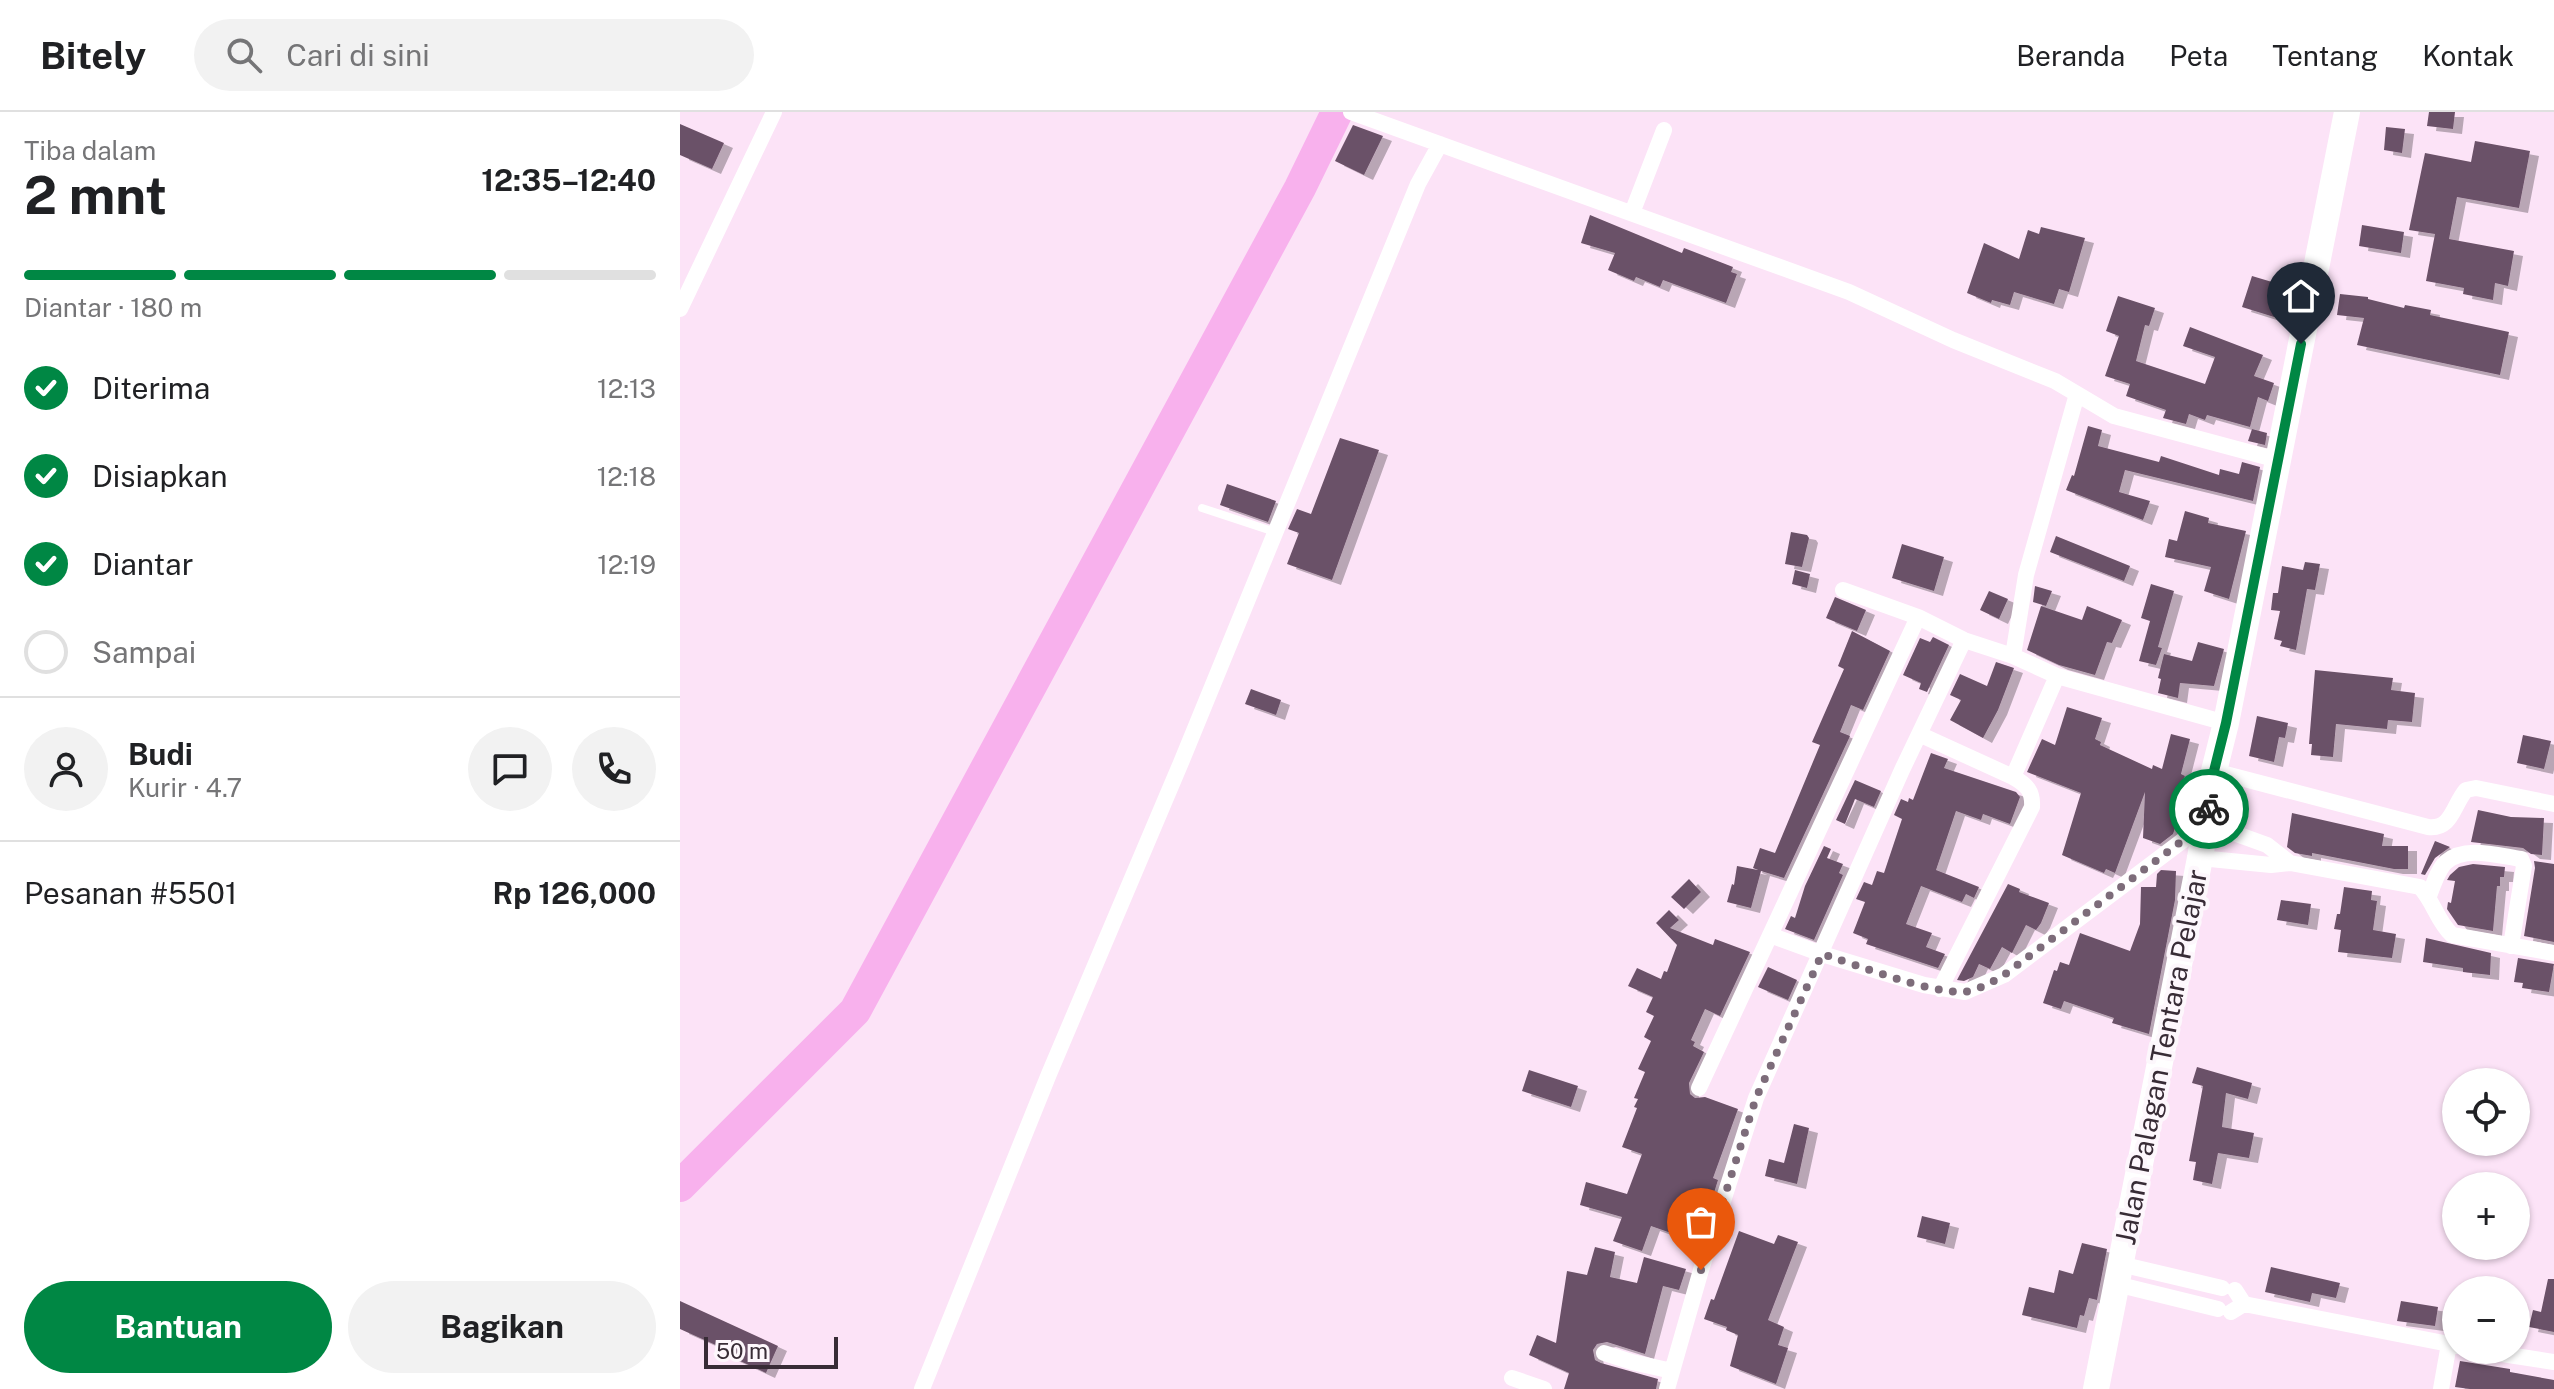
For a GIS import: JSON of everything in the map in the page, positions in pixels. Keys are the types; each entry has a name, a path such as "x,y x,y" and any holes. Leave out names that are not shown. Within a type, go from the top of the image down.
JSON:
{"main road":[{"name":"Jalan Palagan Tentara Pelajar","path":"2096,1389 2200,858 2214,771 2347,112"}],"street":[{"path":"680,309 774,112"},
{"path":"1351,112 1849,292 1953,340 2055,381 2114,416 2278,460"},
{"path":"1632,213 1664,130"},
{"path":"922,1389 1049,1074 1180,765 1418,184 1440,144"},
{"path":"2013,656 2026,575 2077,394"},
{"path":"1843,590 1918,617 1964,640 2013,656 2057,676 2226,723"},
{"path":"1699,1088 1918,617"},
{"path":"1667,1389 1756,1098 1902,770 1964,640"},
{"path":"2013,777 2057,676"},
{"path":"1921,735 2013,777 2026,785 2033,795 2032,807 1940,989"},
{"path":"2214,771 2437,828 2446,824 2466,790 2476,788 2554,804"},
{"path":"1770,935 1940,989 1965,992 2004,975 2206,823 2267,845 2290,863"},
{"path":"2429,896 2443,864 2449,859 2478,853 2521,859 2524,866 2511,946"},
{"path":"2200,858 2271,865 2290,863 2420,887 2429,896 2442,925 2452,935 2554,953"},
{"path":"2118,1274 2442,1343"},
{"path":"1604,1353 1672,1371"},
{"path":"2530,1358 2554,1362"},
{"path":"2441,1389 2448,1364"},
{"path":"1512,1378 1544,1389"}],"lane":[{"path":"1202,508 1275,532"}],"building":[{"path":"2429,112 2455,112 2453,129 2427,126"},
{"path":"680,124 724,143 712,169 680,155"},
{"path":"1353,125 1383,136 1364,175 1335,161"},
{"path":"2386,127 2405,129 2402,153 2384,150"},
{"path":"2475,141 2530,151 2519,208 2457,197 2449,239 2514,251 2508,286 2495,283 2493,300 2463,294 2464,288 2426,281 2435,234 2409,230 2425,153 2471,162"},
{"path":"1590,215 1682,253 1684,248 1733,267 1731,272 1737,274 1726,303 1663,280 1660,287 1608,270 1615,253 1581,243"},
{"path":"2362,225 2404,232 2401,253 2359,246"},
{"path":"2041,227 2085,238 2069,292 2059,289 2054,304 2014,292 2010,305 1992,300 1991,303 1967,293 1984,243 2019,259 2028,230 2039,234"},
{"path":"2252,276 2296,289 2287,321 2242,307"},
{"path":"2340,294 2368,297 2404,308 2405,305 2431,310 2430,315 2509,332 2500,375 2357,345 2364,318 2337,315"},
{"path":"2118,296 2155,308 2149,326 2145,325 2136,361 2205,384 2215,357 2183,346 2190,327 2263,355 2254,376 2274,383 2268,401 2258,397 2250,427 2207,415 2205,420 2189,414 2186,424 2163,418 2166,410 2126,396 2130,384 2105,376 2119,336 2106,331"},
{"path":"2088,426 2102,430 2098,446 2159,462 2161,456 2219,475 2220,469 2239,474 2242,462 2260,467 2253,501 2125,470 2119,492 2150,501 2143,520 2066,490 2074,476"},
{"path":"2252,429 2267,433 2265,445 2248,441"},
{"path":"1340,438 1379,450 1332,580 1287,564 1299,533 1288,529 1297,509 1311,514"},
{"path":"1227,484 1276,501 1268,522 1220,505"},
{"path":"2185,511 2209,518 2208,523 2246,531 2229,599 2204,591 2211,567 2165,557 2169,539 2177,541"},
{"path":"1791,532 1809,538 1802,567 1785,564"},
{"path":"2056,536 2130,566 2124,581 2050,552"},
{"path":"1902,544 1944,557 1934,591 1892,578"},
{"path":"2305,562 2320,564 2315,590 2307,589 2296,650 2280,646 2282,641 2274,639 2280,611 2271,610 2273,593 2278,593 2282,566 2303,570"},
{"path":"1795,570 1810,574 1807,588 1792,584"},
{"path":"2151,584 2174,591 2156,665 2139,661 2150,621 2141,618"},
{"path":"2035,586 2052,591 2046,606 2033,602"},
{"path":"1989,591 2008,599 1999,619 1980,610"},
{"path":"1835,597 1866,610 1857,631 1826,618"},
{"path":"2041,606 2082,620 2087,606 2122,620 2112,643 2107,642 2095,675 2059,665 2027,650"},
{"path":"1852,631 1890,651 1863,710 1851,705 1840,732 1850,736 1784,878 1761,871 1751,908 1727,902 1737,866 1758,870 1753,868 1760,848 1775,853 1820,745 1812,742 1844,669 1838,666"},
{"path":"1933,637 1949,645 1927,692 1919,689 1921,683 1903,675 1920,638 1930,642"},
{"path":"2198,642 2224,649 2214,686 2180,683 2178,698 2158,693 2164,654 2192,661"},
{"path":"1996,662 2014,668 1983,738 1950,720 1961,700 1950,695 1960,674 1987,686"},
{"path":"2315,670 2393,678 2391,690 2415,693 2412,722 2388,720 2387,729 2336,724 2333,757 2311,755 2312,744 2309,744"},
{"path":"1251,689 1281,700 1276,715 1245,704"},
{"path":"2067,707 2102,718 2095,739 2101,742 2100,745 2152,769 2153,765 2162,769 2171,734 2190,739 2181,774 2185,776 2180,786 2194,792 2186,815 2180,813 2173,834 2160,844 2143,838 2145,792 2115,873 2106,869 2104,873 2062,855 2081,793 2027,772 2042,739 2055,745"},
{"path":"2257,716 2288,723 2285,738 2279,737 2274,762 2249,756"},
{"path":"2523,735 2551,741 2544,769 2517,763"},
{"path":"1931,753 1948,759 1944,768 2016,792 2020,797 2010,824 1983,814 1981,820 1956,811 1936,870 1979,887 1974,898 1966,894 1962,902 1921,886 1906,924 1932,933 1926,947 1945,954 1938,968 1866,944 1868,939 1853,933 1865,902 1856,899 1864,882 1872,885 1877,871 1884,873 1902,819 1894,815 1901,799 1908,802 1909,798 1913,800"},
{"path":"1855,780 1881,791 1874,807 1855,799 1845,824 1836,820"},
{"path":"2478,810 2511,817 2544,818 2542,855 2531,854 2523,848 2471,842"},
{"path":"2292,813 2384,834 2382,846 2408,846 2408,869 2295,853 2287,847"},
{"path":"2435,841 2450,847 2435,858 2425,875 2421,874"},
{"path":"1824,846 1831,849 1827,858 1843,864 1839,873 1843,875 1814,940 1785,929 1791,916 1795,918 1805,886"},
{"path":"2534,861 2554,864 2554,942 2524,936"},
{"path":"2473,864 2505,867 2504,877 2500,877 2500,886 2497,886 2493,931 2458,925 2447,909 2455,881 2447,880 2459,867"},
{"path":"2161,870 2176,871 2175,900 2149,1034 2112,1023 2114,1018 2064,1001 2061,1009 2043,1003 2054,970 2057,971 2060,962 2069,965 2080,933 2130,951 2140,924 2141,887 2156,887 2157,874"},
{"path":"1689,879 1701,892 1684,909 1671,897"},
{"path":"2008,884 2020,889 2019,892 2049,903 2041,923 2036,930 2026,925 2012,953 2002,947 1990,969 1979,964 1973,977 1957,980"},
{"path":"2344,887 2372,891 2371,900 2377,901 2373,930 2396,934 2392,958 2338,952 2341,930 2334,929"},
{"path":"2281,900 2311,904 2308,925 2277,920"},
{"path":"1669,910 1679,920 1670,928 1713,945 1715,939 1750,952 1720,1016 1705,1009 1691,1040 1695,1042 1693,1046 1704,1052 1689,1083 1690,1094 1738,1109 1713,1178 1718,1180 1704,1224 1687,1218 1682,1230 1673,1226 1671,1233 1651,1226 1642,1251 1613,1241 1622,1217 1580,1205 1586,1182 1627,1194 1642,1154 1622,1147 1637,1108 1634,1107 1638,1099 1634,1098 1645,1072 1638,1069 1651,1041 1644,1037 1654,1016 1646,1012 1653,997 1628,986 1637,968 1661,979 1664,971 1667,972 1677,945 1656,923"},
{"path":"2426,938 2491,953 2490,975 2423,962"},
{"path":"2518,958 2554,964 2549,992 2522,988 2523,983 2514,982"},
{"path":"1768,967 1797,980 1788,1000 1758,987"},
{"path":"2197,1067 2252,1083 2248,1099 2226,1093 2222,1127 2254,1133 2249,1158 2218,1153 2212,1184 2193,1180 2196,1162 2189,1161 2203,1086 2192,1083"},
{"path":"1529,1070 1578,1086 1571,1107 1522,1091"},
{"path":"1794,1124 1809,1128 1797,1184 1765,1176 1769,1159 1784,1163"},
{"path":"1922,1216 1950,1223 1945,1244 1917,1237"},
{"path":"1739,1231 1774,1244 1778,1235 1798,1242 1768,1320 1784,1327 1778,1345 1788,1348 1776,1384 1730,1366 1738,1335 1726,1330 1727,1327 1704,1319"},
{"path":"2082,1243 2107,1249 2097,1300 2089,1298 2077,1328 2022,1315 2029,1287 2054,1293 2059,1270 2073,1274"},
{"path":"1595,1247 1615,1252 1610,1277 1637,1283 1644,1257 1686,1269 1679,1290 1663,1286 1645,1354 1607,1342 1597,1344 1593,1350 1595,1360 1601,1363 1658,1379 1656,1389 1564,1389 1569,1373 1529,1355 1537,1335 1556,1343 1567,1271 1587,1275"},
{"path":"2271,1267 2340,1283 2336,1298 2312,1293 2310,1302 2265,1292"},
{"path":"2548,1279 2554,1279 2554,1332 2530,1327 2533,1310 2541,1312"},
{"path":"680,1301 778,1346 766,1373 727,1355 729,1351 680,1329"},
{"path":"2401,1301 2438,1307 2435,1326 2397,1321"},
{"path":"2459,1364 2510,1369 2510,1372 2554,1380 2554,1389 2455,1387"}],"waterway":[{"path":"680,1186 855,1011 1300,188 1337,112"}],"way so far":[{"path":"1701,1270 1756,1098 1822,954 1940,989 1965,992 1984,986 2004,975 2206,823 2209,809"}],"route":[{"path":"2209,809 2214,771 2301,344"}]}
